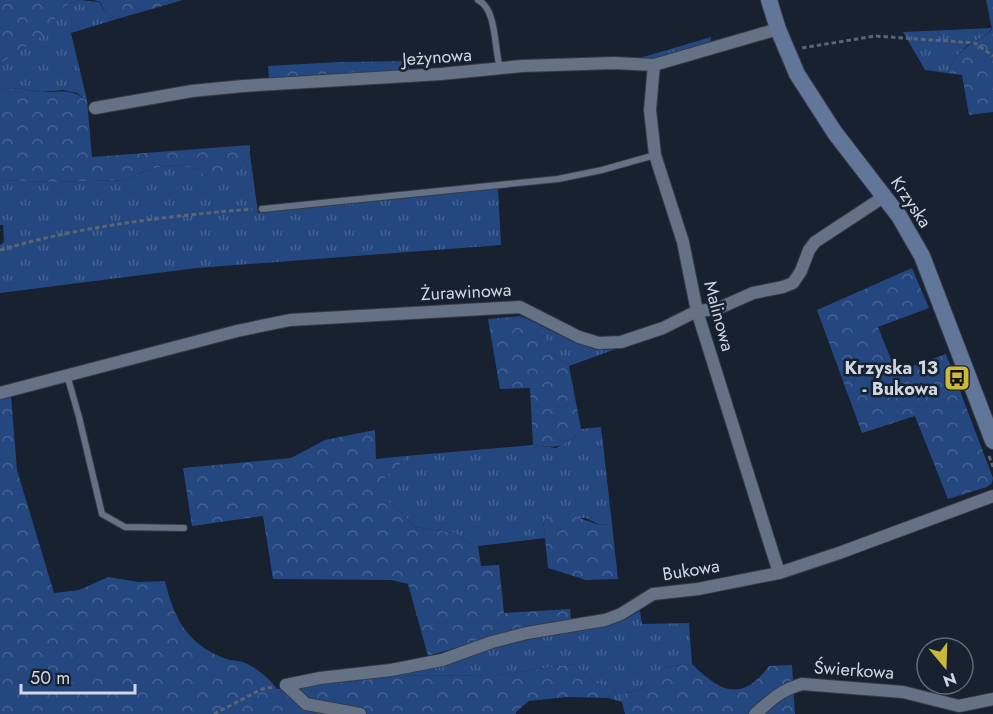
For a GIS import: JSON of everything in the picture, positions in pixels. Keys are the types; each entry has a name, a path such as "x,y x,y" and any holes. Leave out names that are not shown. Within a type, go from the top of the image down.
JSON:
{"street":[{"name":"Krzyska","path":"769,0 786,51 816,106 885,196 922,256 991,448"},
{"name":"Jeżynowa","path":"95,108 192,91 243,86 441,75 522,66 614,63 654,65 778,29"},
{"name":"Malinowa","path":"654,65 650,110 655,155 683,242 697,311 779,573"},
{"name":"Żurawinowa","path":"0,393 237,331 290,320 520,307 579,337 599,343 621,342 663,328 697,311 717,309 753,293 783,287 793,282 815,242 885,196"},
{"name":"Bukowa","path":"285,685 320,678 391,670 442,660 492,642 527,633 605,620 621,614 653,594 698,589 779,573 840,553 993,496"},
{"name":"Świerkowa","path":"755,714 774,697 802,684 903,692 959,706 993,699"},
{"path":"285,685 306,704 360,714"}],"lane":[{"path":"478,0 485,3 490,12 500,69"},
{"path":"262,209 558,179 602,170 655,155"},
{"path":"67,375 102,514 124,527 184,528"}],"path":[{"path":"786,51 875,36 975,43 993,56"},
{"path":"0,250 47,237 198,214 262,209"},
{"path":"991,448 993,467"},
{"path":"214,714 262,689 285,685"}],"green space":[{"path":"0,0 81,0 60,10 51,30 0,64"},
{"path":"81,0 99,2 106,13 117,19 71,33 87,100 77,93 63,90 40,92 19,88 0,90 0,64 50,30 57,14 64,7"},
{"path":"94,0 183,0 117,19 106,13 100,2"},
{"path":"986,0 993,0 993,112 969,115 962,75 947,73 961,52 992,29"},
{"path":"992,28 961,51 947,73 925,70 903,32"},
{"path":"711,37 710,44 668,58 640,58"},
{"path":"409,61 409,72 269,78 268,66 339,62"},
{"path":"19,88 39,92 69,92 87,100 92,157 250,145 250,154 234,173 219,181 207,178 198,169 179,165 158,167 123,180 56,182 0,180 0,90"},
{"path":"250,154 258,213 498,188 501,245 197,268 0,293 0,245 4,242 3,225 0,225 0,180 56,182 123,180 158,167 179,165 198,169 207,178 234,173"},
{"path":"912,268 929,308 878,327 896,372 946,354 993,478 992,483 987,487 948,499 915,416 862,433 817,310"},
{"path":"520,316 539,324 555,356 569,366 581,429 576,436 560,446 533,445 530,388 500,389 488,319"},
{"path":"539,325 597,350 616,349 569,366 555,356"},
{"path":"11,395 17,470 54,593 79,590 108,577 139,582 165,581 178,618 192,638 213,653 226,659 243,662 254,668 277,689 387,676 498,675 573,664 596,683 616,690 608,698 567,697 529,701 516,714 0,714 0,397"},
{"path":"601,427 612,524 600,525 586,518 543,519 545,538 478,546 469,543 455,533 415,527 397,508 383,499 382,489 385,478 405,456 533,445 556,448 574,438 581,429"},
{"path":"375,430 376,459 405,456 386,477 383,489 384,499 397,508 415,527 455,533 469,543 478,546 481,566 499,565 504,613 570,609 571,620 489,638 428,656 408,584 392,580 273,579 263,516 192,526 183,468 291,458 325,440"},
{"path":"564,513 600,525 612,524 618,579 586,580 548,568 543,519"},
{"path":"640,611 642,624 689,623 692,664 665,667 643,688 625,693 622,702 608,698 616,690 596,683 573,664 498,675 387,676 495,646 606,625 624,620"},
{"path":"692,664 712,681 731,689 740,689 750,685 769,666 792,665 795,714 625,714 622,702 625,693 643,688 665,667"}],"place":[{"name":"Krzyska 13 - Bukowa","path":"957,378"}]}
